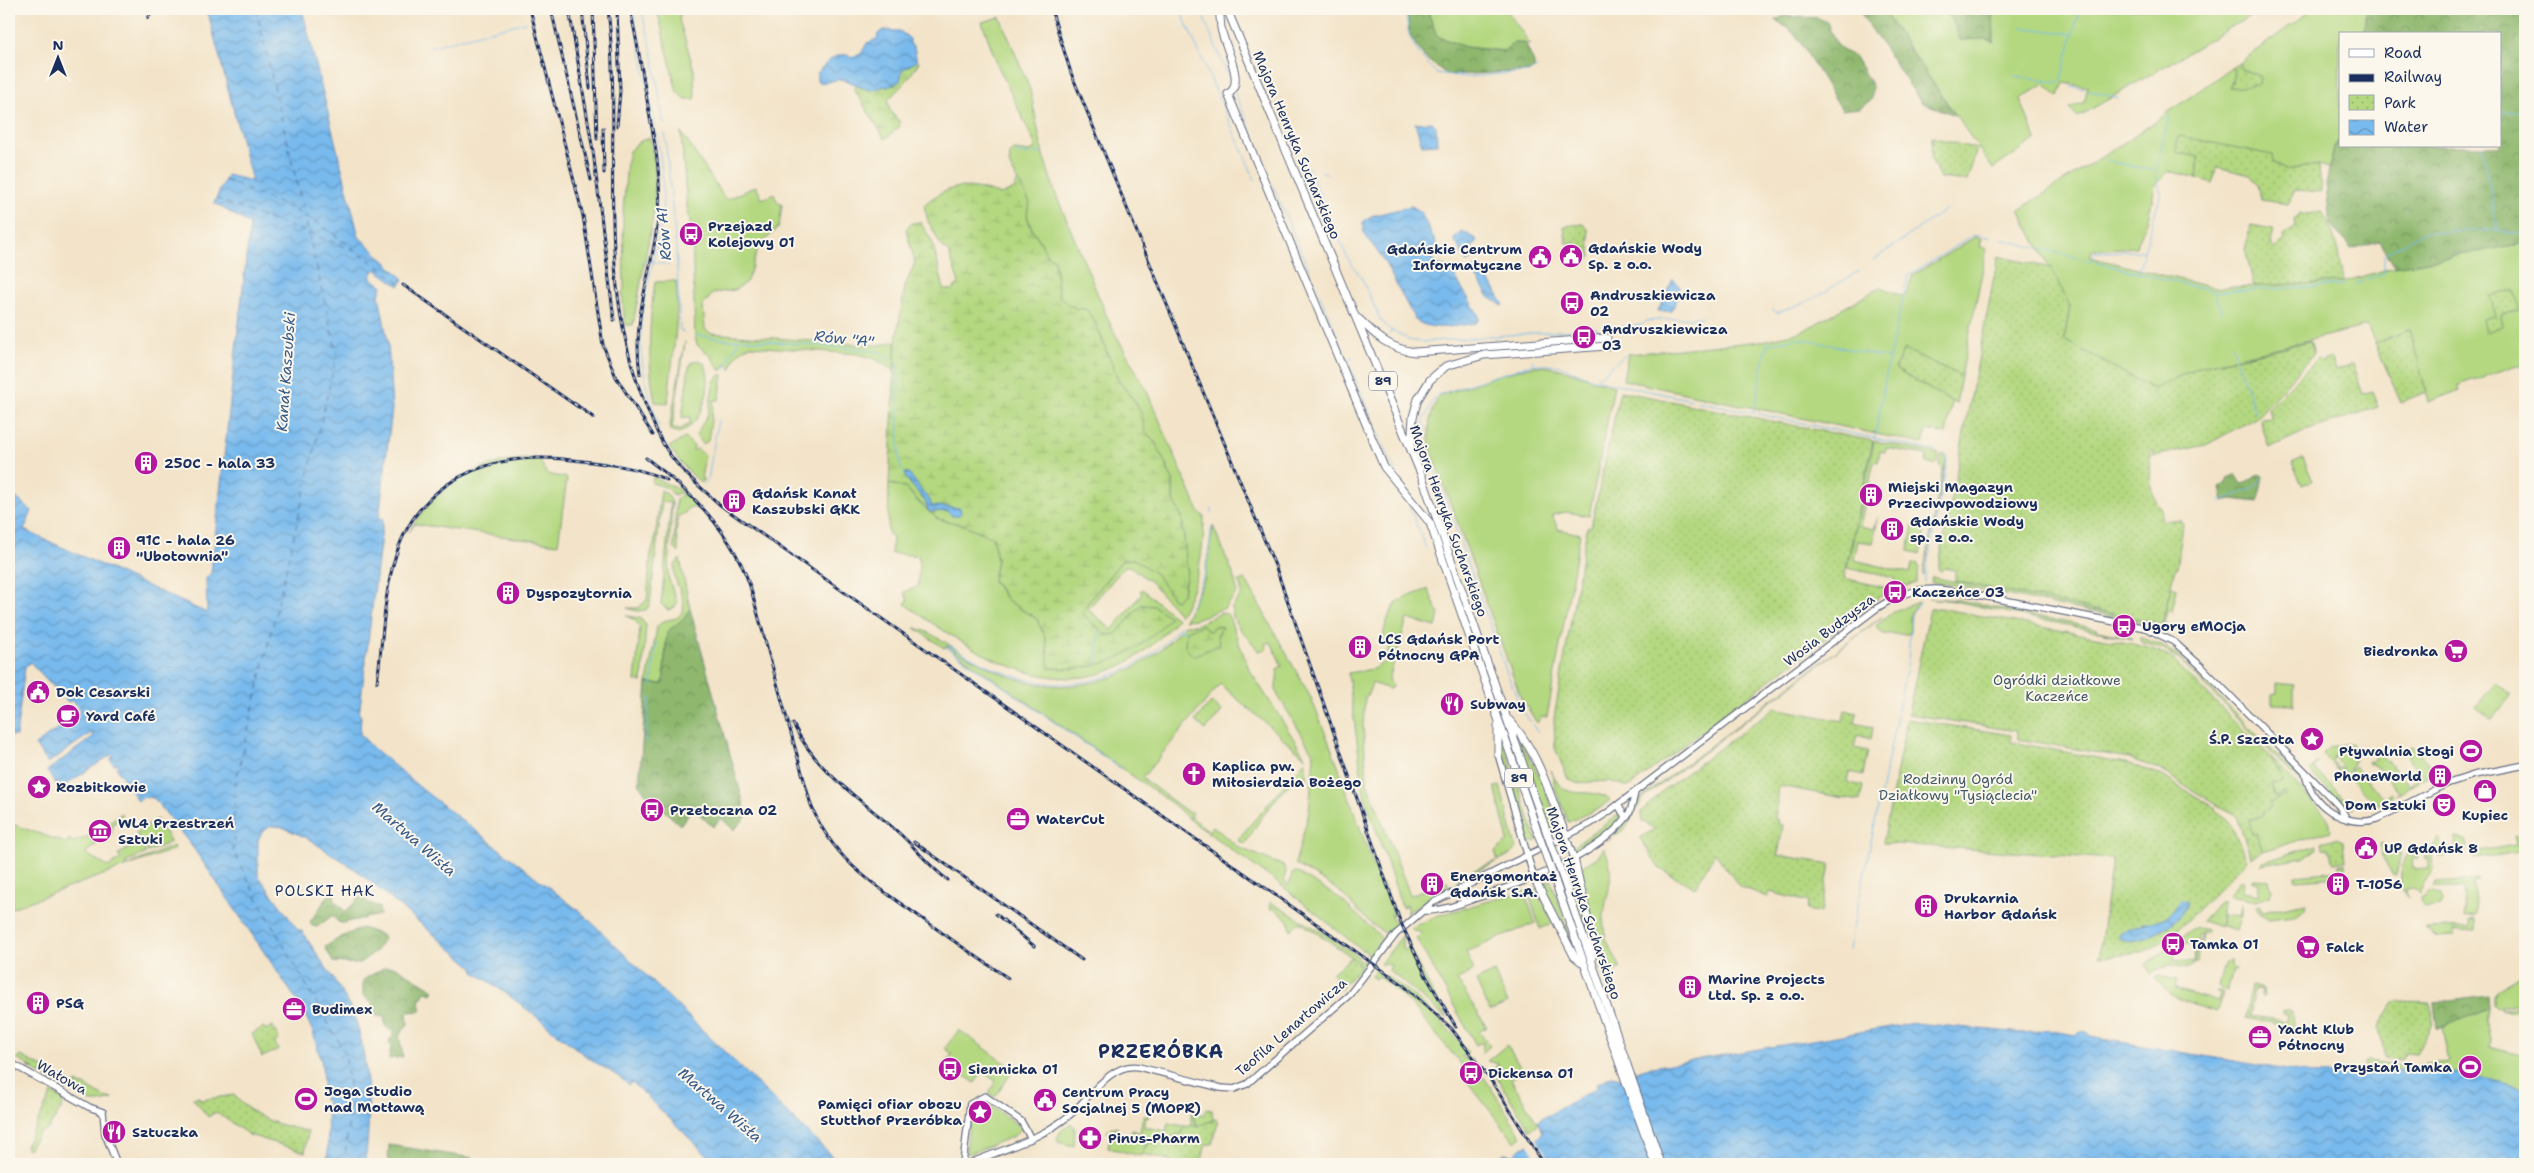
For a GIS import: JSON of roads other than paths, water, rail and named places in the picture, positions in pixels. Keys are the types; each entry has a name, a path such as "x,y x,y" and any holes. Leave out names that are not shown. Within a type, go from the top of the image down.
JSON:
{"highway":[{"name":"Majora Henryka Sucharskiego","path":"1218,9 1221,16 1221,28 1236,78 1234,88 1228,94 1384,467 1430,523 1555,881 1589,965"},
{"name":"Majora Henryka Sucharskiego","path":"1227,9 1411,448 1563,878 1593,979 1661,1164"},
{"path":"1355,315 1382,341 1398,349 1415,352 1607,342 1484,356 1446,366 1430,380 1418,399 1413,417 1411,448"},
{"path":"1507,718 1520,731 1536,758 1566,836"},
{"path":"1498,720 1498,754"},
{"path":"1534,878 1574,956 1589,965 1592,939 1574,858"},
{"name":"Majora Henryka Sucharskiego","path":"1620,1054 1655,1164"}],"street":[{"name":"Wosia Budzysza","path":"1411,920 1432,903 1590,824 1618,805 1877,608 1910,592 1947,590 2155,631 2184,650 2339,806 2347,819"},
{"path":"1498,754 1526,856 1534,878"},
{"path":"2305,772 2308,785 2314,796 2329,811 2347,819 2366,822 2377,819 2446,784 2474,775 2525,766"},
{"name":"Wosia Budzysza","path":"1424,911 1444,909 1534,878 1574,858 1617,828 1626,818 1635,792"},
{"path":"1618,805 1626,818"},
{"name":"Majora Henryka Sucharskiego","path":"1566,836 1574,858"},
{"path":"1459,889 1464,902"},
{"name":"Teofila Lenartowicza","path":"1031,1139 1058,1124 1112,1074 1129,1066 1221,1088 1234,1088 1247,1084 1349,995 1396,934 1411,920"},
{"name":"Wałowa","path":"9,1062 89,1107 103,1112 105,1134 117,1164"},
{"path":"963,1164 970,1104 985,1096 1021,1121 1031,1139 968,1164"}],"water":[{"path":"207,9 302,9 359,237 404,279 399,286 375,269 370,277 382,286 379,295 388,343 392,409 379,518 383,519 359,715 361,716 360,734 373,748 423,790 582,913 840,1164 716,1164 632,1082 629,1085 588,1057 515,1000 474,972 473,967 355,869 307,838 282,827 271,826 262,832 258,840 258,875 298,930 301,930 344,995 361,1039 368,1106 367,1148 364,1164 325,1164 328,1152 327,1100 324,1100 322,1064 313,1032 302,1008 194,849 154,798 143,797 138,801 116,767 119,765 117,763 114,765 110,759 113,757 112,754 59,789 47,771 94,736 91,733 48,763 35,745 78,714 80,710 73,700 68,702 30,662 25,667 16,736 9,736 9,494 32,511 24,530 207,613 206,578 211,573 250,224 214,203 227,175 252,181"},
{"path":"883,30 900,31 910,39 910,44 914,47 917,61 902,70 900,81 888,87 883,86 878,89 868,90 841,79 824,83 817,81 817,74 827,62 837,56 847,55 852,57 861,54 867,43 877,39 878,34"},
{"path":"1432,122 1436,126 1437,144 1422,145 1415,123"},
{"path":"1412,206 1421,213 1435,241 1436,246 1432,262 1450,269 1478,314 1479,320 1476,323 1452,327 1436,327 1422,324 1415,320 1384,261 1364,233 1363,222 1371,216"},
{"path":"1462,231 1477,240 1472,247 1477,257 1467,262 1454,239"},
{"path":"1480,265 1503,306 1489,297 1472,270"},
{"path":"1673,279 1680,287 1676,295 1678,298 1671,311 1658,311"},
{"path":"906,472 913,478 932,506 960,508 961,513 958,516 952,516 947,511 929,512 925,501 905,477"},
{"path":"2182,900 2187,902 2184,910 2160,931 2139,940 2129,941 2121,939 2119,935 2123,931 2169,915"},
{"path":"1914,1023 2024,1033 2045,1030 2077,1035 2080,1031 2087,1032 2090,1037 2317,1075 2368,1074 2372,1070 2415,1069 2470,1075 2472,1068 2476,1069 2475,1076 2525,1089 2525,1164 1493,1164 1504,1153 1513,1155 1521,1147 1530,1144 1538,1138 1542,1133 1538,1121 1598,1087 1596,1084 1612,1076 1625,1079 1636,1071 1646,1068"}],"waterway":[{"path":"633,9 655,127"},
{"name":"Rów A1","path":"641,9 652,51 664,124"},
{"path":"1180,9 1255,180"},
{"path":"1200,9 1232,85"},
{"path":"1406,9 1410,38 1417,51 1436,73 1466,77 1529,72 1537,68"},
{"path":"2014,76 2060,83 2080,9"},
{"path":"429,47 525,22"},
{"path":"2021,27 2072,34"},
{"path":"2071,86 2118,98"},
{"path":"1235,92 1269,174"},
{"path":"2502,112 2525,111"},
{"path":"2138,272 2161,193 2155,171 2169,116"},
{"path":"657,134 663,184 663,204 657,246 644,300 641,348 645,380 659,427"},
{"name":"Rów A1","path":"665,134 676,247 680,330 683,332"},
{"path":"2482,148 2498,231"},
{"path":"1034,153 1042,153"},
{"path":"1015,154 1029,154"},
{"path":"1302,161 1308,167 1348,259 1361,277 1381,321 1391,330"},
{"path":"2107,161 2155,171"},
{"path":"1322,171 1327,174"},
{"path":"1272,184 1336,333"},
{"path":"1874,260 1946,209"},
{"path":"2355,284 2384,273 2384,254 2422,233 2494,230 2525,235"},
{"path":"1875,437 1889,358 1908,276 1972,236 1979,235 1992,238"},
{"path":"2001,239 2215,292 2346,285"},
{"path":"2091,261 2094,252 2143,251"},
{"path":"642,262 647,262"},
{"path":"652,262 668,265"},
{"path":"1773,310 1777,313 1813,299 1859,271"},
{"path":"2215,292 2221,313"},
{"path":"1616,327 1642,325 1646,321 1701,317"},
{"path":"1389,334 1392,330 1409,340 1421,342 1597,328"},
{"name":"Rów \"A\"","path":"696,335 730,340 741,339 879,352 898,365 899,456 901,469 905,474"},
{"path":"1754,412 1767,344 1798,338 1888,358"},
{"path":"1338,339 1397,476"},
{"path":"726,369 731,353 738,344 736,341"},
{"path":"2232,345 2255,413"},
{"path":"1596,379 1625,355"},
{"path":"1347,360 1353,358"},
{"path":"1532,360 1534,364 1561,366 1592,379 1935,451"},
{"path":"1533,364 1437,395 1424,420 1427,448 1507,673 1523,711 1538,733"},
{"path":"704,485 708,480 718,420"},
{"path":"1924,582 1948,456 1945,453"},
{"path":"550,459 634,470"},
{"path":"2220,501 2254,488 2262,478"},
{"path":"1406,498 1426,548"},
{"path":"1189,611 1206,571 1212,526"},
{"path":"1849,949 1908,661 1911,615 1920,602"},
{"path":"948,645 1002,672 1043,683 1065,684 1109,676 1129,667 1149,656 1166,642 1181,625"},
{"path":"1096,665 1100,629"},
{"path":"1178,629 1186,631"},
{"path":"651,686 657,642"},
{"path":"946,647 1121,769"},
{"path":"645,743 650,697"}],"railway":[{"path":"148,18 154,9"},
{"path":"530,9 583,216 603,345 616,377 653,435"},
{"path":"551,9 591,180"},
{"path":"569,9 593,151 614,320"},
{"path":"582,9 590,88"},
{"path":"593,9 597,139"},
{"path":"608,9 612,59 613,210 615,260 620,309 630,358 646,406 669,454 690,478 720,505 1402,984 1451,1028 1488,1077"},
{"path":"617,9 620,91 617,126"},
{"path":"630,9 654,141 659,186 657,230 641,310 638,351 640,374"},
{"path":"1051,9 1071,73 1276,568 1400,921 1426,976 1456,1027"},
{"path":"603,128 604,173"},
{"path":"403,285 578,407"},
{"path":"574,403 594,418"},
{"path":"377,682 386,604 395,558 406,531 420,509 438,491 459,477 483,467 508,461 535,458 616,465 642,471 667,480"},
{"path":"646,458 679,484 708,514 721,530 742,566 750,586 811,805 831,841 843,856 871,882 1008,978"},
{"path":"793,724 814,757 827,771 899,833 948,880"},
{"path":"914,842 1082,960"},
{"path":"996,914 1034,946"},
{"path":"1485,1071 1544,1164"}],"place":[{"name":"Przejazd Kolejowy 01","path":"691,234"},
{"name":"Gdańskie Wody Sp. z o.o.","path":"1571,256"},
{"name":"Gdańskie Centrum Informatyczne","path":"1540,257"},
{"name":"Andruszkiewicza 02","path":"1572,303"},
{"name":"Andruszkiewicza 03","path":"1584,337"},
{"name":"250C - hala 33","path":"146,463"},
{"name":"Miejski Magazyn Przeciwpowodziowy","path":"1871,495"},
{"name":"Gdańsk Kanał Kaszubski GKK","path":"734,501"},
{"name":"Gdańskie Wody sp. z o.o.","path":"1892,529"},
{"name":"91C - hala 26 \"Ubotownia\"","path":"119,548"},
{"name":"Kaczeńce 03","path":"1895,592"},
{"name":"Dyspozytornia","path":"508,593"},
{"name":"Ugory eMOCja","path":"2124,626"},
{"name":"LCS Gdańsk Port Północny GPA","path":"1360,647"},
{"name":"Biedronka","path":"2456,651"},
{"name":"Dok Cesarski","path":"38,692"},
{"name":"Subway","path":"1452,704"},
{"name":"Yard Café","path":"68,716"},
{"name":"Ś.P. Szczota","path":"2312,739"},
{"name":"Pływalnia Stogi","path":"2471,751"},
{"name":"Kaplica pw. Miłosierdzia Bożego","path":"1194,774"},
{"name":"PhoneWorld","path":"2440,776"},
{"name":"Rozbitkowie","path":"39,787"},
{"name":"Kupiec","path":"2485,791"},
{"name":"Dom Sztuki","path":"2444,805"},
{"name":"Przetoczna 02","path":"652,810"},
{"name":"WaterCut","path":"1018,819"},
{"name":"WL4 Przestrzeń Sztuki","path":"100,831"},
{"name":"UP Gdańsk 8","path":"2366,848"},
{"name":"Energomontaż Gdańsk S.A.","path":"1432,884"},
{"name":"T-1056","path":"2338,884"},
{"name":"Drukarnia Harbor Gdańsk","path":"1926,906"},
{"name":"Tamka 01","path":"2173,944"},
{"name":"Falck","path":"2308,947"},
{"name":"Marine Projects Ltd. Sp. z o.o.","path":"1690,987"},
{"name":"PSG","path":"38,1003"},
{"name":"Budimex","path":"294,1009"},
{"name":"Yacht Klub Północny","path":"2260,1037"},
{"name":"Przystań Tamka","path":"2470,1067"},
{"name":"Siennicka 01","path":"950,1069"},
{"name":"Dickensa 01","path":"1471,1073"},
{"name":"Joga Studio nad Motławą","path":"306,1099"},
{"name":"Centrum Pracy Socjalnej 5 (MOPR)","path":"1045,1100"},
{"name":"Pamięci ofiar obozu Stutthof Przeróbka","path":"980,1112"},
{"name":"Sztuczka","path":"114,1132"},
{"name":"Pinus-Pharm","path":"1090,1138"}],"district":[{"name":"POLSKI HAK","path":"325,891"},
{"name":"PRZERÓBKA","path":"1161,1051"}],"water label":[{"name":"Kanał Kaszubski","path":"286,372"},
{"name":"Martwa Wisła","path":"414,839"},
{"name":"Martwa Wisła","path":"720,1105"}],"park label":[{"name":"Ogródki działkowe Kaczeńce","path":"2057,688"},
{"name":"Rodzinny Ogród Działkowy \"Tysiąclecia\"","path":"1958,788"}]}
